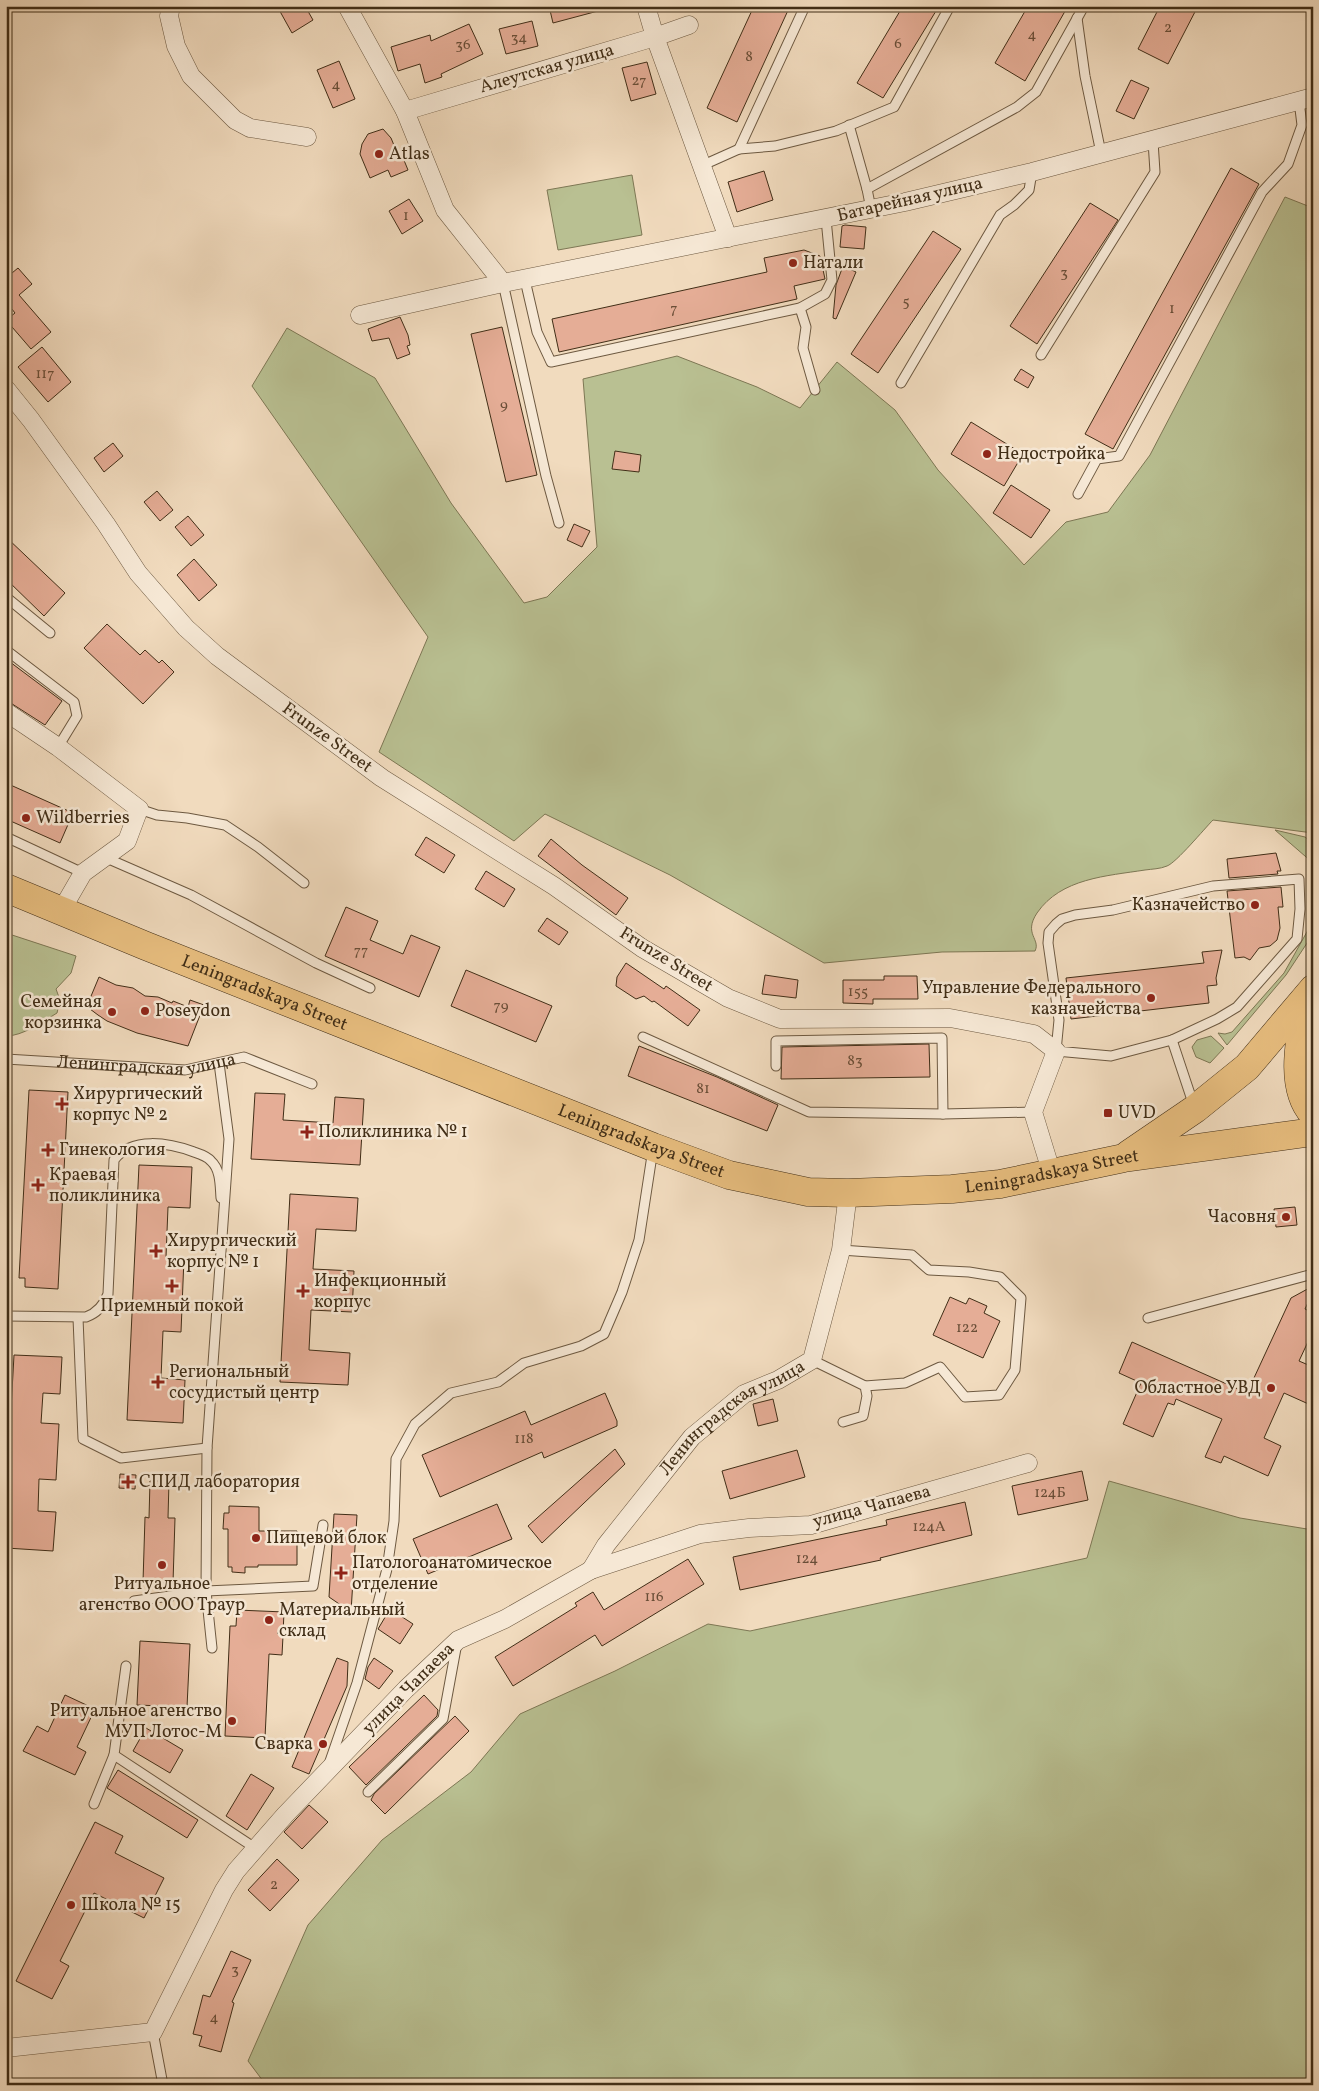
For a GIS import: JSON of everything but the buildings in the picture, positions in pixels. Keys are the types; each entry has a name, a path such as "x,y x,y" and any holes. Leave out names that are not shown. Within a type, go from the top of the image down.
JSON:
{"main road":[{"name":"Leningradskaya Street","path":"6,888 653,1147 729,1175 808,1192 848,1193 952,1189 1000,1184 1124,1158 1313,1132"},
{"path":"1124,1158 1195,1109 1247,1067 1310,993"},
{"path":"1310,993 1297,1063 1302,1097 1313,1114"},
{"path":"1222,1087 1213,1102 1209,1117 1210,1122 1217,1132 1236,1142"}],"street":[{"path":"171,6 169,16 176,46 190,76 235,120 250,128 307,137"},
{"path":"347,6 405,111 445,210 503,283"},
{"path":"646,6 655,37 728,238"},
{"name":"Алеутская улица","path":"405,111 655,37 689,24"},
{"name":"Батарейная улица","path":"360,316 503,283 826,219 1032,172 1306,99"},
{"name":"Frunze Street","path":"6,389 31,420 106,524 138,573 186,628 217,656 382,778 562,892 642,948 728,998 780,1019 950,1018 1034,1034 1056,1051"},
{"path":"6,712 58,747 139,810 127,841 83,873 61,911"},
{"path":"1052,1174 1033,1112 1056,1051"},
{"name":"Ленинградская улица","path":"590,1570 606,1546 692,1437 744,1394 778,1380 812,1360 841,1250 848,1193"},
{"name":"улица Чапаева","path":"153,2032 224,1890 236,1871 255,1848 406,1690 458,1640 505,1619 590,1570 700,1534 749,1528 811,1525 1028,1463"},
{"path":"6,2048 153,2032"}],"lane":[{"path":"739,149 805,6"},
{"path":"701,166 739,149 775,146 836,131 894,107 950,6"},
{"path":"867,189 1016,107 1036,92 1084,6"},
{"path":"1077,18 1085,76 1101,153"},
{"path":"1078,494 1097,459 1119,456 1262,192 1288,164 1302,125 1306,99"},
{"path":"849,126 871,208"},
{"path":"1041,355 1155,172 1153,141"},
{"path":"901,383 1000,215 1014,205 1029,190 1032,172"},
{"path":"525,280 537,332 552,362 800,308 825,294 832,280 826,219"},
{"path":"503,283 546,476 559,523"},
{"path":"800,308 806,327 803,348 815,390"},
{"path":"6,597 50,633"},
{"path":"6,650 74,702 77,716 58,747"},
{"path":"139,810 157,815 225,825 258,847 304,883"},
{"path":"6,837 83,873"},
{"path":"104,857 191,895 322,966 370,988"},
{"path":"1299,879 1300,909 1297,939 1237,1006 1217,1019 1172,1040 1111,1056 1056,1051 1059,1020 1048,943 1049,932 1062,919 1113,910 1213,886 1299,879"},
{"path":"643,1037 809,1112 943,1114 1033,1112"},
{"path":"776,1066 776,1040 942,1038 943,1114"},
{"path":"1172,1040 1195,1109"},
{"name":"Ленинградская улица","path":"6,1060 185,1070 244,1057 312,1084"},
{"path":"212,1648 206,1591 207,1448 230,1139 219,1063"},
{"path":"6,1316 78,1318 94,1314 105,1300 108,1294 114,1160 119,1153 136,1146 157,1144 184,1149 211,1160 219,1176 222,1238"},
{"path":"325,1775 356,1683 387,1569 394,1521 396,1459 415,1424 451,1392 498,1382 524,1363 582,1346 604,1334 622,1292 639,1240 653,1147"},
{"path":"812,1360 865,1386 905,1383 940,1367 966,1396 999,1395 1015,1370 1021,1298 1000,1277 969,1272 929,1270 912,1255 841,1250"},
{"path":"1148,1318 1313,1274"},
{"path":"78,1318 83,1439 121,1458 207,1448"},
{"path":"843,1422 862,1416 867,1396 865,1386"},
{"path":"134,1601 206,1591 313,1586 323,1525"},
{"path":"368,1792 443,1720 458,1640"},
{"path":"94,1804 114,1755 126,1666"},
{"path":"114,1755 255,1848"},
{"path":"153,2032 163,2085"}],"green space":[{"path":"632,175 642,235 558,250 547,190"},
{"path":"1285,197 1313,208 1313,833 1213,820 1167,866 1100,877 1059,892 1047,901 1033,920 1032,931 1036,943 1035,951 942,952 824,963 670,875 545,814 514,841 379,752 428,637 252,386 287,328 375,378 451,503 524,603 547,597 597,547 583,379 677,356 757,387 800,408 837,362 895,410 938,470 1024,565 1066,522 1108,512 1150,455"},
{"path":"1275,830 1305,837 1313,843 1313,863"},
{"path":"1313,921 1313,934 1286,975 1227,1045 1218,1033 1232,1032 1284,973"},
{"path":"6,933 76,956 71,973 56,989 60,1000 57,1013 26,1031 6,1036"},
{"path":"1211,1036 1224,1048 1210,1063 1196,1057 1192,1047 1197,1040"},
{"path":"1109,1481 1240,1518 1313,1530 1313,2085 266,2085 248,2061 308,1925 382,1840 471,1772 520,1714 615,1671 708,1624 750,1631 1087,1558"}],"place":[{"name":"Atlas","path":"379,154"},
{"name":"Натали","path":"793,263"},
{"name":"Недостройка","path":"987,454"},
{"name":"Wildberries","path":"26,818"},
{"name":"Казначейство","path":"1255,905"},
{"name":"Управление Федерального казначейства","path":"1151,998"},
{"name":"Poseydon","path":"145,1011"},
{"name":"Семейная корзинка","path":"112,1012"},
{"name":"Хирургический корпус № 2","path":"62,1104"},
{"name":"UVD","path":"1108,1113"},
{"name":"Поликлиника № 1","path":"307,1132"},
{"name":"Гинекология","path":"48,1150"},
{"name":"Краевая поликлиника","path":"38,1185"},
{"name":"Часовня","path":"1286,1217"},
{"name":"Хирургический корпус № 1","path":"156,1251"},
{"name":"Приемный покой","path":"172,1286"},
{"name":"Инфекционный корпус","path":"303,1291"},
{"name":"Региональный сосудистый центр","path":"158,1382"},
{"name":"Областное УВД","path":"1271,1388"},
{"name":"СПИД лаборатория","path":"128,1482"},
{"name":"Пищевой блок","path":"256,1538"},
{"name":"Ритуальное агенство ООО Траур","path":"162,1565"},
{"name":"Патологоанатомическое отделение","path":"341,1573"},
{"name":"Материальный склад","path":"269,1620"},
{"name":"Ритуальное агенство МУП Лотос-М","path":"232,1721"},
{"name":"Сварка","path":"323,1744"},
{"name":"Школа № 15","path":"71,1905"}]}
